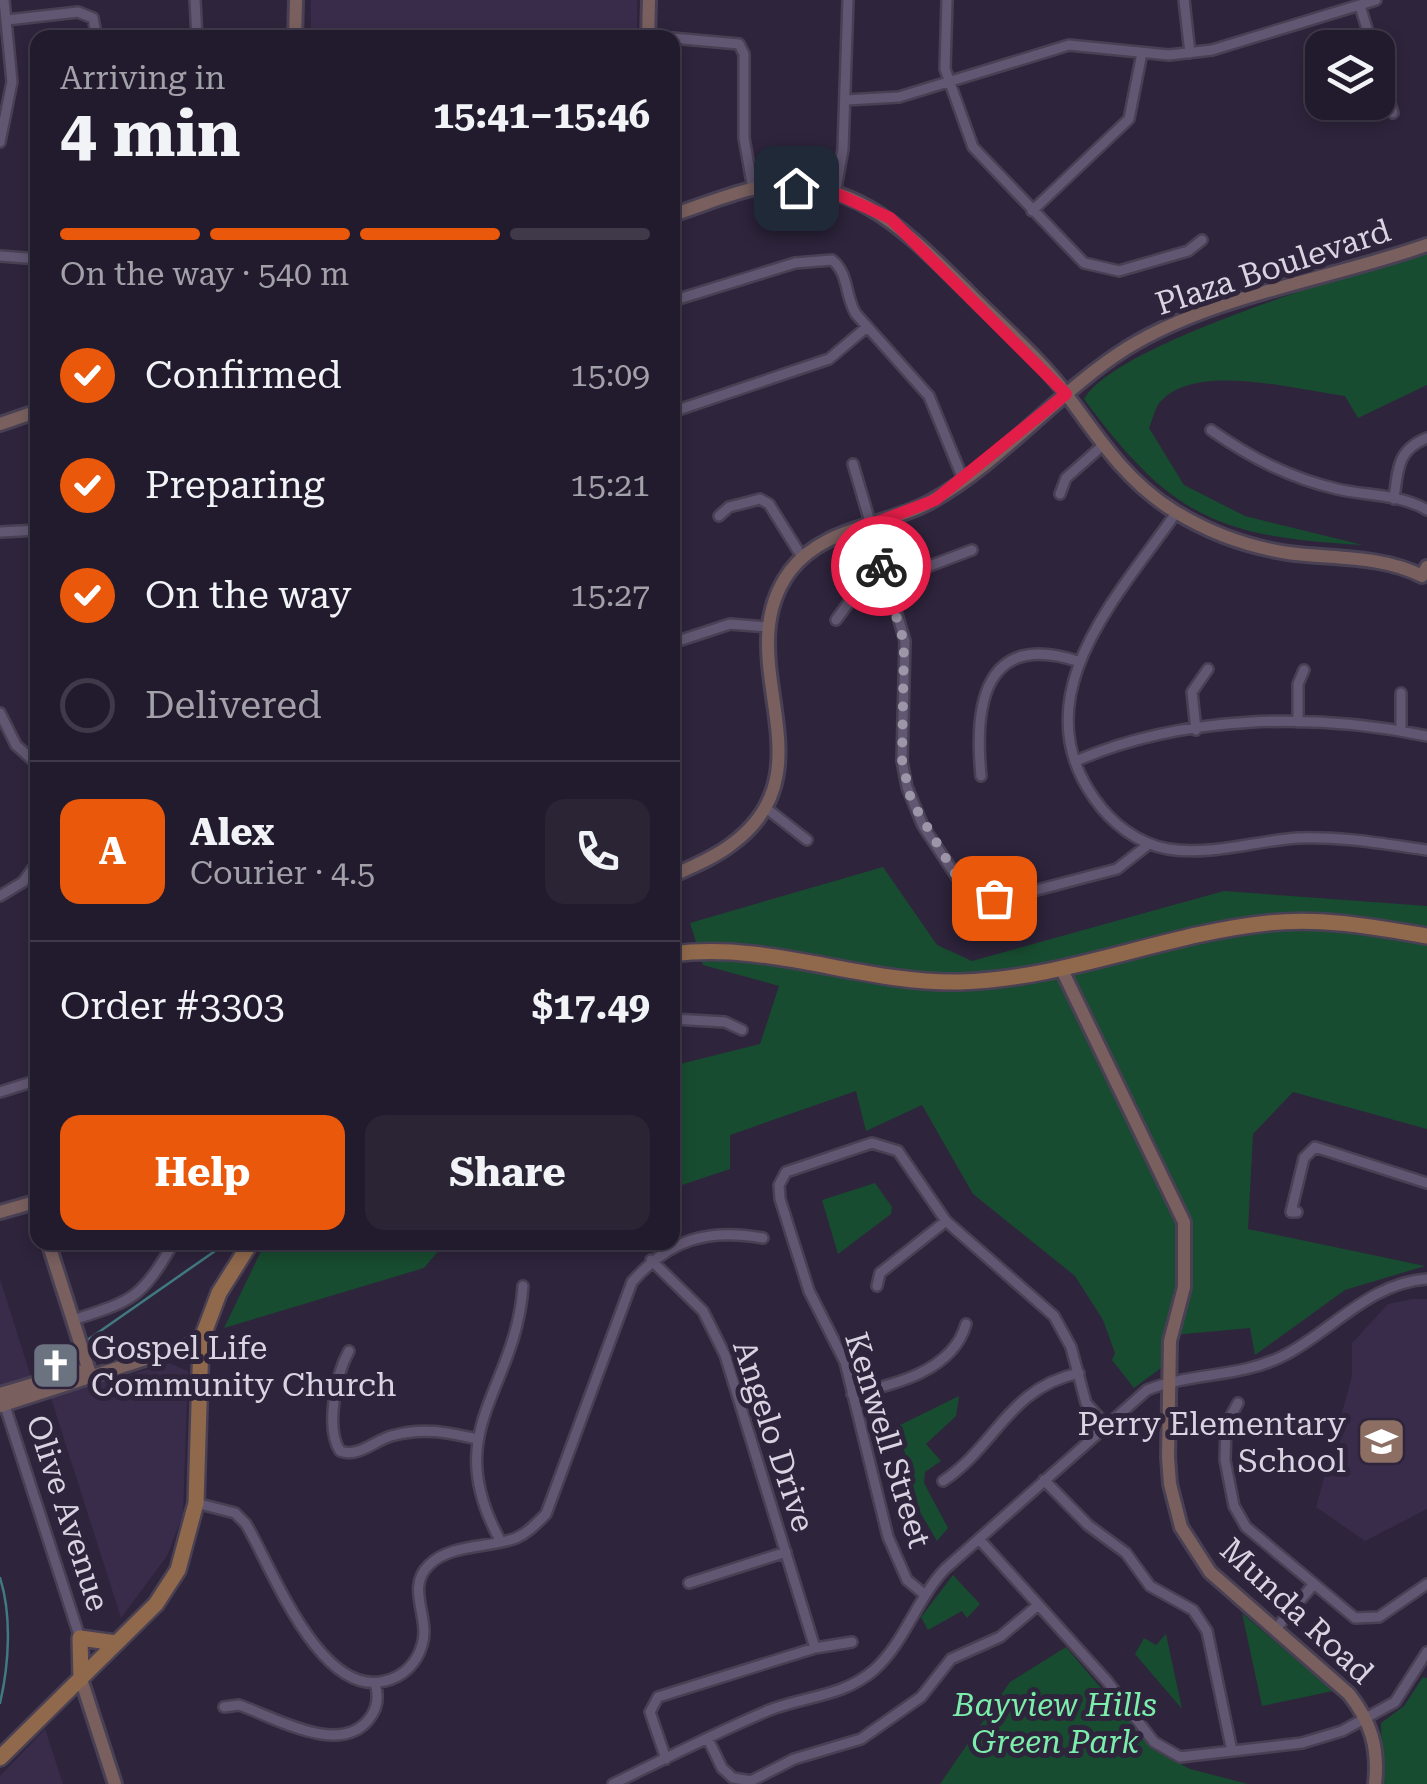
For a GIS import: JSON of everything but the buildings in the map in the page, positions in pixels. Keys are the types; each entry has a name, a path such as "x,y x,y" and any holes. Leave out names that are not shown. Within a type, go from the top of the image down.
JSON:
{"main road":[{"path":"295,30 296,0"},
{"path":"648,30 649,0"},
{"path":"680,212 752,189 816,188 858,200 906,231 1066,394 1102,446 1139,486 1176,512 1228,537 1267,549 1383,562 1425,574"},
{"path":"680,207 697,207"},
{"name":"Plaza Boulevard","path":"768,627 778,591 802,557 832,538 908,513 962,479 1126,348 1180,322 1427,245"},
{"path":"0,424 30,414"},
{"path":"680,872 735,843 766,808 780,770 781,748 767,654 768,627"},
{"path":"680,954 754,952 936,981 1015,978 1062,970 1269,923 1341,923 1427,936"},
{"name":"Munda Road","path":"1062,970 1184,1222 1188,1252 1184,1287 1170,1341 1170,1484 1182,1527 1210,1572 1348,1694 1366,1719 1376,1746 1375,1784"},
{"path":"0,1212 30,1206"},
{"path":"51,1250 90,1374"},
{"path":"0,1758 168,1587 188,1547 196,1503 201,1341 219,1292 246,1250"},
{"path":"1,1400 201,1341"},
{"path":"114,1784 80,1679 80,1638 116,1643"}],"street":[{"path":"0,142 12,82 4,0"},
{"path":"195,0 197,30"},
{"path":"835,193 846,100 848,0"},
{"path":"947,0 948,82 973,147 1084,263 1100,270 1125,270 1188,250 1202,240"},
{"path":"1184,0 1190,54"},
{"path":"1318,0 1323,16"},
{"path":"846,100 886,100 1069,45 1190,54 1376,0"},
{"path":"1360,6 1367,30"},
{"path":"7,20 78,12 92,18 95,30"},
{"path":"680,39 739,44 744,54 744,138 752,189"},
{"path":"1032,211 1129,119 1142,53"},
{"path":"0,256 30,259"},
{"path":"680,299 795,263 832,260 843,272 848,301 929,396 962,479"},
{"path":"680,409 829,360 867,327"},
{"path":"1212,430 1250,457 1286,474 1341,490 1394,498 1427,510"},
{"path":"1394,498 1400,458 1410,446 1427,438"},
{"path":"1060,494 1066,478 1102,446"},
{"path":"853,464 904,642 902,760 906,787 923,826 962,885 986,897 1010,897 1117,868 1149,844"},
{"path":"719,516 728,507 760,499 769,504 802,557"},
{"path":"1176,512 1078,661 1068,711 1076,760 1102,810 1149,844 1192,851 1328,838 1427,850"},
{"path":"0,532 30,530"},
{"path":"836,620 855,594 972,550"},
{"path":"680,640 730,624 768,627"},
{"path":"982,776 977,719 980,700 995,677 1034,654 1052,653 1078,661"},
{"path":"1196,730 1192,692 1208,668"},
{"path":"1298,722 1298,684 1304,670"},
{"path":"1401,692 1401,730"},
{"path":"0,713 16,745 30,758"},
{"path":"1076,760 1132,738 1298,722 1401,730 1427,736"},
{"path":"766,808 806,840"},
{"path":"0,896 23,882 30,872"},
{"path":"680,1019 725,1022 742,1030"},
{"path":"0,1092 30,1083"},
{"name":"Kenwell Street","path":"924,1594 907,1580 888,1537 845,1362 809,1292 780,1198 780,1181 796,1166 872,1143 898,1151 946,1221"},
{"path":"1297,1212 1291,1212 1304,1158 1315,1148 1427,1184"},
{"path":"877,1286 880,1273 946,1221 1046,1307 1071,1347 1086,1403 1105,1424"},
{"path":"680,1242 703,1235 764,1238"},
{"path":"73,1320 128,1302 142,1292 169,1250"},
{"path":"196,1503 235,1513 251,1533 303,1630 338,1669 349,1677 375,1683 398,1676 418,1656 425,1629 418,1587 426,1567 443,1556 501,1542 529,1530 546,1514 624,1297 651,1260 666,1250"},
{"name":"Angelo Drive","path":"651,1260 703,1311 725,1355 815,1648"},
{"path":"614,1784 772,1709 828,1695 859,1681 889,1654 924,1594 979,1539 1147,1390 1170,1381 1232,1375 1271,1362 1368,1298 1399,1284 1427,1279"},
{"path":"501,1542 477,1491 477,1439 522,1312 523,1286"},
{"path":"852,1394 891,1384 930,1367 956,1348 966,1324"},
{"path":"348,1350 338,1371 334,1440 340,1451 353,1454 386,1437 417,1430 477,1439"},
{"path":"944,1481 984,1446 1001,1418 1022,1398 1046,1384 1078,1373"},
{"name":"Olive Avenue","path":"1,1400 80,1638"},
{"path":"1238,1403 1226,1425 1225,1460 1234,1506 1246,1527 1349,1615 1363,1620 1379,1617 1427,1584"},
{"path":"1044,1480 1088,1525 1126,1553 1150,1586 1194,1610 1207,1630 1232,1751"},
{"path":"979,1539 1159,1747 1188,1758 1302,1743 1366,1719 1395,1702 1426,1654"},
{"path":"690,1583 786,1552"},
{"path":"1275,1630 1313,1585"},
{"path":"708,1739 722,1768 733,1778 752,1781 794,1759 861,1738 920,1698 951,1659 1000,1638 1037,1606"},
{"path":"666,1759 650,1712 658,1697 815,1648 852,1642"},
{"path":"224,1707 238,1705 329,1737 350,1734 370,1719 379,1696 375,1683"}],"shaded area":[{"path":"311,0 637,0 637,28 311,30"},
{"path":"0,1279 32,1380 0,1389"},
{"name":"Perry Elementary School","path":"1427,1299 1427,1509 1365,1541 1316,1507 1352,1376 1352,1343 1388,1304"},
{"path":"169,1363 188,1371 183,1515 167,1556 121,1618 51,1398"},
{"path":"45,1729 63,1784 0,1784 0,1776"}],"green space":[{"path":"1427,249 1427,385 1358,418 1345,396 1249,382 1199,382 1162,400 1149,428 1184,485 1245,516 1363,545 1270,535 1202,513 1172,495 1144,470 1084,399 1106,377 1189,333"},
{"path":"883,867 937,945 972,961 1224,891 1427,906 1427,1129 1293,1092 1253,1134 1248,1229 1425,1266 1345,1290 1255,1355 1250,1328 1163,1336 1161,1368 1134,1388 1112,1360 1115,1353 1103,1320 1075,1276 973,1194 922,1105 866,1131 856,1091 730,1135 730,1169 680,1186 680,1064 760,1044 779,986 703,965 690,923"},
{"path":"875,1183 892,1207 891,1214 838,1254 822,1200"},
{"path":"261,1250 439,1250 424,1268 224,1328"},
{"path":"959,1396 956,1416 926,1444 941,1461 925,1472 924,1483 948,1528 937,1541 920,1512 898,1426"},
{"path":"953,1575 980,1604 967,1618 962,1611 928,1630 921,1617"},
{"path":"1242,1613 1333,1691 1262,1706"},
{"path":"1166,1634 1182,1709 1135,1654 1144,1638 1156,1645"},
{"name":"Bayview Hills Green Park","path":"1066,1647 1154,1750 1190,1769 1248,1784 940,1784 1010,1682"},
{"path":"1423,1677 1427,1678 1427,1784 1382,1784 1381,1723 1404,1706"}],"waterway":[{"path":"86,1341 217,1250"},
{"path":"0,1578 8,1640 0,1703"}],"way so far":[{"path":"881,566 904,642 902,760 906,787 923,826 962,885 994,898"}],"place":[{"name":"Gospel Life Community Church","path":"56,1366"},
{"name":"Perry Elementary School","path":"1381,1442"}],"route":[{"path":"796,188 816,188 858,200 890,218 1066,394 935,500 870,525 881,566"}]}
